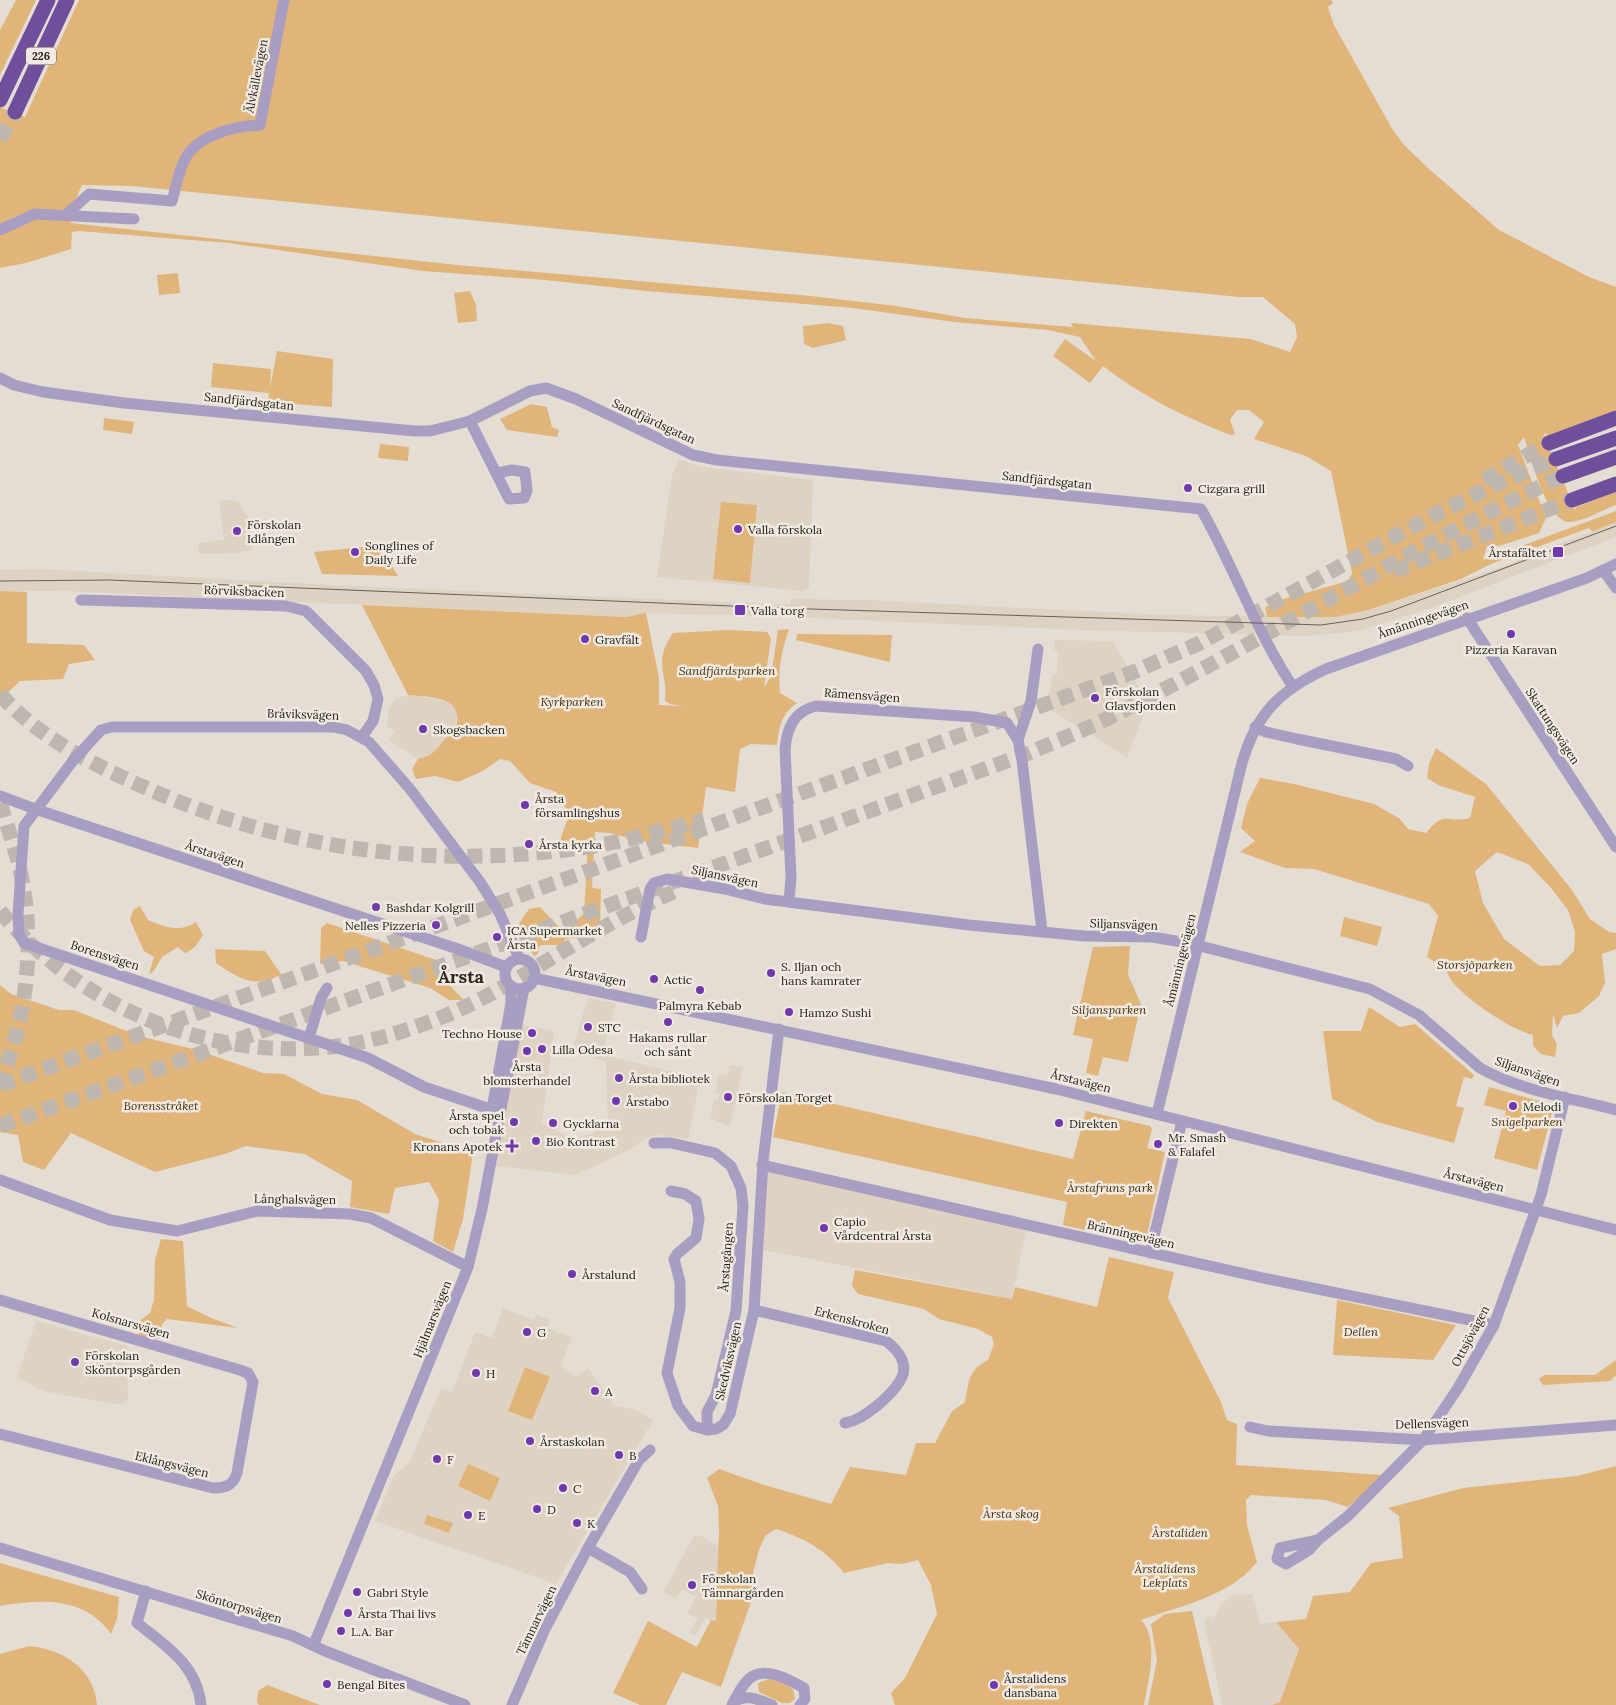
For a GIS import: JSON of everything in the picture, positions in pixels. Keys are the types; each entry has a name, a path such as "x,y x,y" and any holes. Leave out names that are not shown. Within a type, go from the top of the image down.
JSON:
{"highway":[{"name":"226","path":"0,100 48,0"},
{"name":"226","path":"15,112 68,0"},
{"path":"1549,443 1616,418"},
{"path":"1556,459 1616,438"},
{"path":"1563,476 1616,457"},
{"path":"1572,500 1616,484"}],"street":[{"name":"Älvkällevägen","path":"67,214 89,194 172,201 184,160 192,149 202,142 229,130 260,125 284,0"},
{"path":"0,230 35,214 67,214 134,219"},
{"name":"Sandfjärdsgatan","path":"0,378 14,385 43,392 124,403 394,430 430,431 470,421 530,391 546,388 576,399 693,455 717,460 1201,510 1223,547 1275,658 1293,687"},
{"path":"470,421 498,473"},
{"name":"Åmänningevägen","path":"1157,1114 1242,763 1255,727 1269,708 1293,687 1326,669 1616,564"},
{"path":"1603,570 1616,588"},
{"name":"Rörviksbacken","path":"81,600 286,606 306,610 366,671 374,685 378,699 375,713 373,721 362,737"},
{"name":"Skattungsvägen","path":"1467,618 1616,847"},
{"path":"1038,649 1031,701 1018,740 1024,772 1042,931"},
{"name":"Rämensvägen","path":"789,902 791,877 785,749 788,729 801,712 816,706 975,717 1007,723 1018,740"},
{"name":"Bråviksvägen","path":"35,810 72,762 101,730 112,727 334,727 362,737 374,746 410,789 480,882 507,926 519,958"},
{"path":"1255,727 1266,732 1396,759 1408,766"},
{"name":"Årstavägen","path":"0,796 35,810 369,919 506,967"},
{"name":"Borensvägen","path":"35,810 24,826 23,835 18,925 19,934 24,943 368,1058 424,1087 496,1111"},
{"name":"Siljansvägen","path":"641,938 650,889 654,883 667,879 789,902 969,925 1084,936 1152,937 1198,945 1370,989 1419,1015 1480,1068 1491,1074 1565,1098 1616,1110"},
{"path":"519,958 532,964 534,978 532,983 524,988 511,987 505,978 506,967 509,962 519,958"},
{"name":"Årstavägen","path":"534,978 779,1028 1056,1089 1616,1230"},
{"name":"Hjälmarsvägen","path":"496,1111 511,1003 511,987"},
{"path":"309,1038 321,998 327,988"},
{"name":"Hjälmarsvägen","path":"310,1643 464,1266 476,1200 524,988"},
{"name":"Skedviksvägen","path":"707,1430 716,1430 723,1425 730,1414 754,1310 762,1165 779,1028"},
{"name":"Ottsjövägen","path":"1318,1540 1348,1516 1423,1440 1458,1388 1494,1325 1540,1196 1565,1098"},
{"path":"1150,1253 1182,1121"},
{"name":"Årstagången","path":"654,1143 672,1143 715,1153 731,1166 741,1188 743,1206 736,1311 716,1395 707,1412 707,1430"},
{"name":"Bränningevägen","path":"762,1165 1150,1253 1494,1325"},
{"name":"Långhalsvägen","path":"0,1180 110,1220 177,1231 257,1211 350,1214 371,1218 464,1266"},
{"path":"671,1191 685,1194 696,1201 699,1219 696,1238 677,1254 674,1259 680,1290 678,1322 668,1373 673,1395 687,1421 707,1430"},
{"name":"Kolsnarsvägen","path":"0,1300 240,1370 248,1373 252,1378"},
{"name":"Erkenskroken","path":"754,1310 886,1341 896,1349 904,1367 902,1381 892,1392 858,1420 845,1423"},
{"name":"Eklångsvägen","path":"0,1434 213,1488 224,1488 233,1482 237,1473 252,1395 252,1378"},
{"name":"Dellensvägen","path":"1250,1427 1268,1431 1423,1440 1616,1425"},
{"name":"Tämnarvägen","path":"512,1705 544,1632 588,1548 639,1460 650,1450"},
{"name":"Sköntorpsvägen","path":"0,1548 146,1591 310,1643 325,1651 465,1705"},
{"path":"588,1548 630,1572 642,1589"},
{"path":"146,1591 136,1623 184,1662 195,1679 201,1705"},
{"path":"733,1703 742,1686 751,1677 765,1673 792,1681 804,1688 805,1699 800,1705"},
{"path":"733,1703 741,1696 772,1705"}],"shaded area":[{"name":"Valla förskola","path":"679,460 702,467 813,480 809,587 804,591 657,577 672,475"},
{"name":"Förskolan Idlången","path":"219,500 238,501 251,522 253,543 250,550 236,553 199,554 198,543 224,540"},
{"path":"1616,522 1616,537 1431,608 1358,631 1309,636 1080,630 791,617 641,613 635,617 625,617 62,591 0,591 0,570 41,569 330,585 790,605 791,599 867,600 1163,615 1336,617 1368,610 1496,569"},
{"name":"Förskolan Glavsfjorden","path":"1055,640 1113,641 1139,688 1146,709 1127,757 1047,708 1052,675 1057,674 1058,651 1054,650"},
{"name":"Skogsbacken","path":"408,695 439,699 452,704 457,712 455,730 430,757 418,759 389,740 394,731 387,727 389,708 395,699"},
{"path":"588,998 616,1003 602,1055 700,1078 688,1139 658,1135 647,1138 627,1151 575,1175 496,1166 520,1029 524,1025 554,1031 542,1122 567,1136 579,1137 594,1133 594,1128 608,1129 606,1062 572,1050"},
{"name":"Förskolan Torget","path":"730,1065 743,1067 730,1127 710,1118 714,1099 718,1100 719,1094 715,1093 719,1074 728,1075"},
{"path":"763,1167 1027,1225 1012,1299 760,1249"},
{"name":"Årstaskolan","path":"503,1308 534,1320 536,1315 550,1320 547,1328 572,1337 561,1365 566,1370 576,1377 588,1368 615,1406 634,1409 653,1420 556,1584 375,1521 393,1477 410,1461 441,1388 452,1392 475,1332 492,1338"},
{"name":"Förskolan Sköntorpsgården","path":"36,1321 127,1346 128,1399 121,1405 43,1391 17,1377"},
{"name":"Förskolan Tämnargården","path":"700,1535 720,1547 718,1588 716,1622 705,1618 695,1636 690,1633 698,1619 687,1613 696,1597 682,1589 676,1599 663,1592 694,1536"},
{"path":"1252,1594 1260,1624 1276,1622 1299,1649 1280,1702 1272,1705 1222,1705 1204,1621 1208,1615 1213,1618 1221,1605 1232,1595"}],"green space":[{"path":"16,0 36,0 0,75 0,30"},
{"name":"Årstafältet","path":"79,0 1331,0 1333,3 1328,7 1334,25 1391,127 1404,145 1499,230 1589,277 1616,287 1616,410 1547,436 1546,433 1544,434 1575,510 1576,507 1616,492 1616,505 1580,520 1569,522 1561,519 1553,511 1540,486 1524,437 1518,445 1546,518 1539,533 1499,546 1487,546 1483,560 1616,511 1616,522 1592,532 1589,528 1491,564 1461,579 1368,610 1336,617 1267,617 1265,608 1273,602 1348,581 1352,573 1331,471 1306,456 1254,439 1264,422 1249,410 1237,410 1230,420 1235,434 1231,435 1148,397 1103,366 1090,383 1053,356 1065,339 1096,361 1080,337 1048,330 954,322 853,308 423,271 229,243 79,231 72,232 71,249 26,263 0,268 0,107 25,117","holes":["82,185 132,186 1239,297 1263,297 1295,324 1297,337 1290,352 1251,339 1071,323 1073,327 965,318 896,306 811,296 457,265 71,223 70,213"]},
{"path":"178,273 180,293 159,295 157,275"},
{"path":"470,291 476,305 477,321 458,323 454,293"},
{"path":"828,323 843,326 846,340 813,348 804,344 803,326"},
{"path":"277,351 333,359 332,407 268,402 269,393 211,387 213,363 271,369 270,388"},
{"path":"531,404 547,407 552,427 559,430 557,437 507,430 500,419"},
{"path":"104,418 134,422 132,434 103,430"},
{"path":"380,444 409,447 408,461 378,458"},
{"path":"721,502 757,505 750,583 713,579"},
{"path":"373,546 388,560 398,576 322,574 314,552"},
{"path":"0,591 27,592 27,643 84,645 95,660 69,664 63,679 20,681 0,700"},
{"name":"Kyrkparken","path":"362,605 625,617 646,613 659,678 659,705 684,706 670,704 665,701 662,660 663,652 673,633 729,630 767,632 771,638 764,688 771,676 778,630 789,629 781,661 779,676 780,693 797,703 784,716 777,745 751,744 740,749 735,792 706,787 698,848 640,841 610,833 595,832 592,888 601,889 600,927 583,937 565,939 563,945 540,945 538,954 534,956 516,928 529,909 540,907 558,926 570,927 584,913 588,844 559,843 569,815 556,792 530,783 510,761 500,759 483,771 458,782 435,776 416,779 412,769 418,759 434,752 455,730 457,721 456,710 438,698 408,695"},
{"path":"797,634 892,635 890,662 796,640"},
{"name":"Storsjöparken","path":"1436,748 1486,784 1572,890 1590,919 1609,932 1616,933 1616,949 1602,954 1605,983 1599,996 1579,1013 1563,1016 1557,1028 1553,1014 1552,1035 1557,1044 1555,1057 1541,1054 1533,1046 1533,1035 1503,1021 1471,1000 1453,983 1444,968 1427,957 1438,916 1429,904 1314,869 1285,868 1240,852 1255,841 1241,828 1247,804 1260,778 1294,784 1374,804 1399,818 1408,829 1426,833 1442,819 1470,818 1475,797 1438,785 1427,778 1429,764","holes":["1497,852 1528,864 1551,888 1568,910 1575,932 1574,951 1560,965 1540,966 1504,939 1483,903 1475,871"]},
{"path":"140,906 148,920 172,928 184,927 196,922 203,935 196,946 188,952 185,953 178,947 162,957 153,972 149,974 154,957 144,951 130,920 133,910"},
{"path":"1344,917 1382,927 1377,946 1340,936"},
{"path":"327,923 439,961 447,967 451,987 464,1000 449,1000 430,988 343,961 320,964 321,928"},
{"name":"Siljansparken","path":"1130,946 1128,975 1141,1004 1128,1062 1103,1057 1098,1076 1086,1073 1093,1039 1073,1035 1093,947"},
{"path":"215,949 265,951 281,974 272,979 255,982 239,977 216,963"},
{"name":"Borensstråket","path":"0,985 11,994 59,1010 74,1010 139,1036 197,1050 263,1073 284,1074 322,1094 357,1100 415,1134 473,1153 463,1219 453,1252 433,1241 439,1200 429,1182 395,1188 389,1214 350,1207 352,1181 304,1154 246,1146 225,1154 155,1172 71,1133 44,1170 23,1162 18,1135 0,1132"},
{"path":"1369,1007 1400,1027 1415,1024 1474,1075 1472,1079 1464,1077 1456,1106 1464,1108 1454,1143 1377,1122 1332,1099 1323,1031 1361,1031"},
{"name":"Snigelparken","path":"1489,1087 1554,1105 1537,1170 1494,1158 1506,1111 1484,1105"},
{"name":"Årstafruns park","path":"782,1092 1073,1159 1086,1111 1150,1126 1152,1129 1147,1148 1165,1152 1145,1244 1063,1225 1067,1202 773,1137"},
{"path":"161,1239 183,1241 187,1306 211,1318 238,1328 167,1319 162,1324 160,1339 138,1337 141,1320 150,1313 154,1300 155,1260"},
{"name":"Årsta skog","path":"1109,1257 1174,1272 1168,1298 1221,1402 1227,1420 1237,1424 1236,1465 1382,1475 1363,1495 1348,1507 1326,1500 1251,1495 1246,1500 1247,1525 1257,1562 1246,1574 1219,1592 1141,1620 1147,1628 1151,1649 1150,1673 1144,1705 895,1705 891,1693 905,1678 937,1614 931,1585 918,1560 902,1564 888,1563 844,1573 822,1551 796,1536 776,1529 765,1536 759,1550 753,1573 752,1599 721,1687 682,1672 666,1705 640,1705 613,1693 648,1621 697,1647 711,1620 716,1621 718,1506 707,1478 719,1469 764,1485 831,1504 850,1467 906,1475 916,1443 935,1443 952,1411 965,1402 970,1377 981,1364 988,1360 994,1344 992,1337 978,1329 939,1319 924,1309 858,1294 852,1286 855,1270 1012,1299 1015,1287 1097,1307"},
{"name":"Dellen","path":"1337,1300 1456,1325 1433,1360 1333,1355"},
{"path":"1616,1360 1616,1375 1610,1381 1543,1385 1539,1379 1544,1375 1595,1375"},
{"path":"525,1367 550,1377 532,1420 508,1411"},
{"path":"468,1464 500,1478 490,1501 458,1486"},
{"path":"1616,1466 1616,1705 1272,1705 1280,1702 1299,1649 1276,1622 1306,1619 1313,1596 1350,1592 1371,1563 1403,1558 1399,1516 1388,1508 1463,1488 1577,1476"},
{"path":"427,1515 453,1523 449,1533 424,1524"},
{"path":"0,1563 119,1597 117,1619 111,1634 88,1613 61,1603 31,1602 0,1606"},
{"path":"1192,1611 1214,1705 1148,1705 1157,1660 1151,1624 1165,1614"},
{"path":"29,1646 54,1651 75,1663 90,1681 95,1692 97,1705 0,1705 0,1654"},
{"path":"769,1679 785,1683 793,1689 795,1699 790,1703 782,1703 759,1692 758,1683"},
{"path":"267,1685 320,1705 259,1705 257,1702 258,1691"}],"tunnel":[{"path":"0,139 15,112"},
{"path":"1484,480 1549,443"},
{"path":"0,1085 1131,673 1200,643 1434,515 1499,483 1556,459"},
{"path":"0,1126 1029,753 1081,731 1169,687 1449,533 1563,476"},
{"path":"1394,571 1572,500"},
{"path":"0,694 14,709 46,735 82,757 137,784 192,807 247,825 304,839 361,849 418,855 476,856 535,853 594,846 635,838 704,820"},
{"path":"0,803 20,869 27,916 28,940 25,988 21,1013 16,1036 0,1082"},
{"path":"0,911 33,946 70,976 111,1002 155,1022 201,1037 248,1046 297,1049 345,1045 371,1040 410,1029 447,1015 487,996 581,940 677,890"}],"tram line":[{"path":"0,581 109,580 779,608 1321,625 1363,619 1391,611 1616,526"}],"place":[{"name":"Cizgara grill","path":"1188,488"},
{"name":"Valla förskola","path":"738,529"},
{"name":"Förskolan Idlången","path":"237,531"},
{"name":"Songlines of Daily Life","path":"355,552"},
{"name":"Årstafältet","path":"1558,552"},
{"name":"Valla torg","path":"740,610"},
{"name":"Pizzeria Karavan","path":"1511,634"},
{"name":"Gravfält","path":"585,639"},
{"name":"Förskolan Glavsfjorden","path":"1095,698"},
{"name":"Skogsbacken","path":"423,729"},
{"name":"Årsta församlingshus","path":"525,805"},
{"name":"Årsta kyrka","path":"529,844"},
{"name":"Bashdar Kolgrill","path":"376,907"},
{"name":"Nelles Pizzeria","path":"436,925"},
{"name":"ICA Supermarket Årsta","path":"497,937"},
{"name":"S. Iljan och hans kamrater","path":"771,973"},
{"name":"Actic","path":"654,979"},
{"name":"Palmyra Kebab","path":"700,990"},
{"name":"Hamzo Sushi","path":"789,1012"},
{"name":"Hakams rullar och sånt","path":"668,1022"},
{"name":"STC","path":"588,1027"},
{"name":"Techno House","path":"532,1033"},
{"name":"Lilla Odesa","path":"542,1049"},
{"name":"Årsta blomsterhandel","path":"527,1051"},
{"name":"Årsta bibliotek","path":"619,1078"},
{"name":"Förskolan Torget","path":"728,1097"},
{"name":"Årstabo","path":"616,1101"},
{"name":"Melodi","path":"1513,1106"},
{"name":"Årsta spel och tobak","path":"514,1122"},
{"name":"Gycklarna","path":"553,1123"},
{"name":"Direkten","path":"1059,1123"},
{"name":"Bio Kontrast","path":"536,1141"},
{"name":"Mr. Smash & Falafel","path":"1158,1144"},
{"name":"Kronans Apotek","path":"512,1146"},
{"name":"Capio Vårdcentral Årsta","path":"824,1228"},
{"name":"Årstalund","path":"572,1274"},
{"name":"G","path":"527,1332"},
{"name":"Förskolan Sköntorpsgården","path":"75,1362"},
{"name":"H","path":"476,1373"},
{"name":"A","path":"595,1391"},
{"name":"Årstaskolan","path":"530,1441"},
{"name":"B","path":"619,1455"},
{"name":"F","path":"437,1459"},
{"name":"C","path":"563,1488"},
{"name":"D","path":"537,1509"},
{"name":"E","path":"468,1515"},
{"name":"K","path":"577,1523"},
{"name":"Förskolan Tämnargården","path":"692,1585"},
{"name":"Gabri Style","path":"357,1592"},
{"name":"Årsta Thai livs","path":"348,1613"},
{"name":"L.A. Bar","path":"341,1631"},
{"name":"Bengal Bites","path":"327,1684"},
{"name":"Årstalidens dansbana","path":"994,1685"}],"district":[{"name":"Årsta","path":"461,976"}],"park label":[{"name":"Sandfjärdsparken","path":"727,670"},
{"name":"Årstaliden","path":"1180,1532"},
{"name":"Årstalidens Lekplats","path":"1165,1575"}]}
